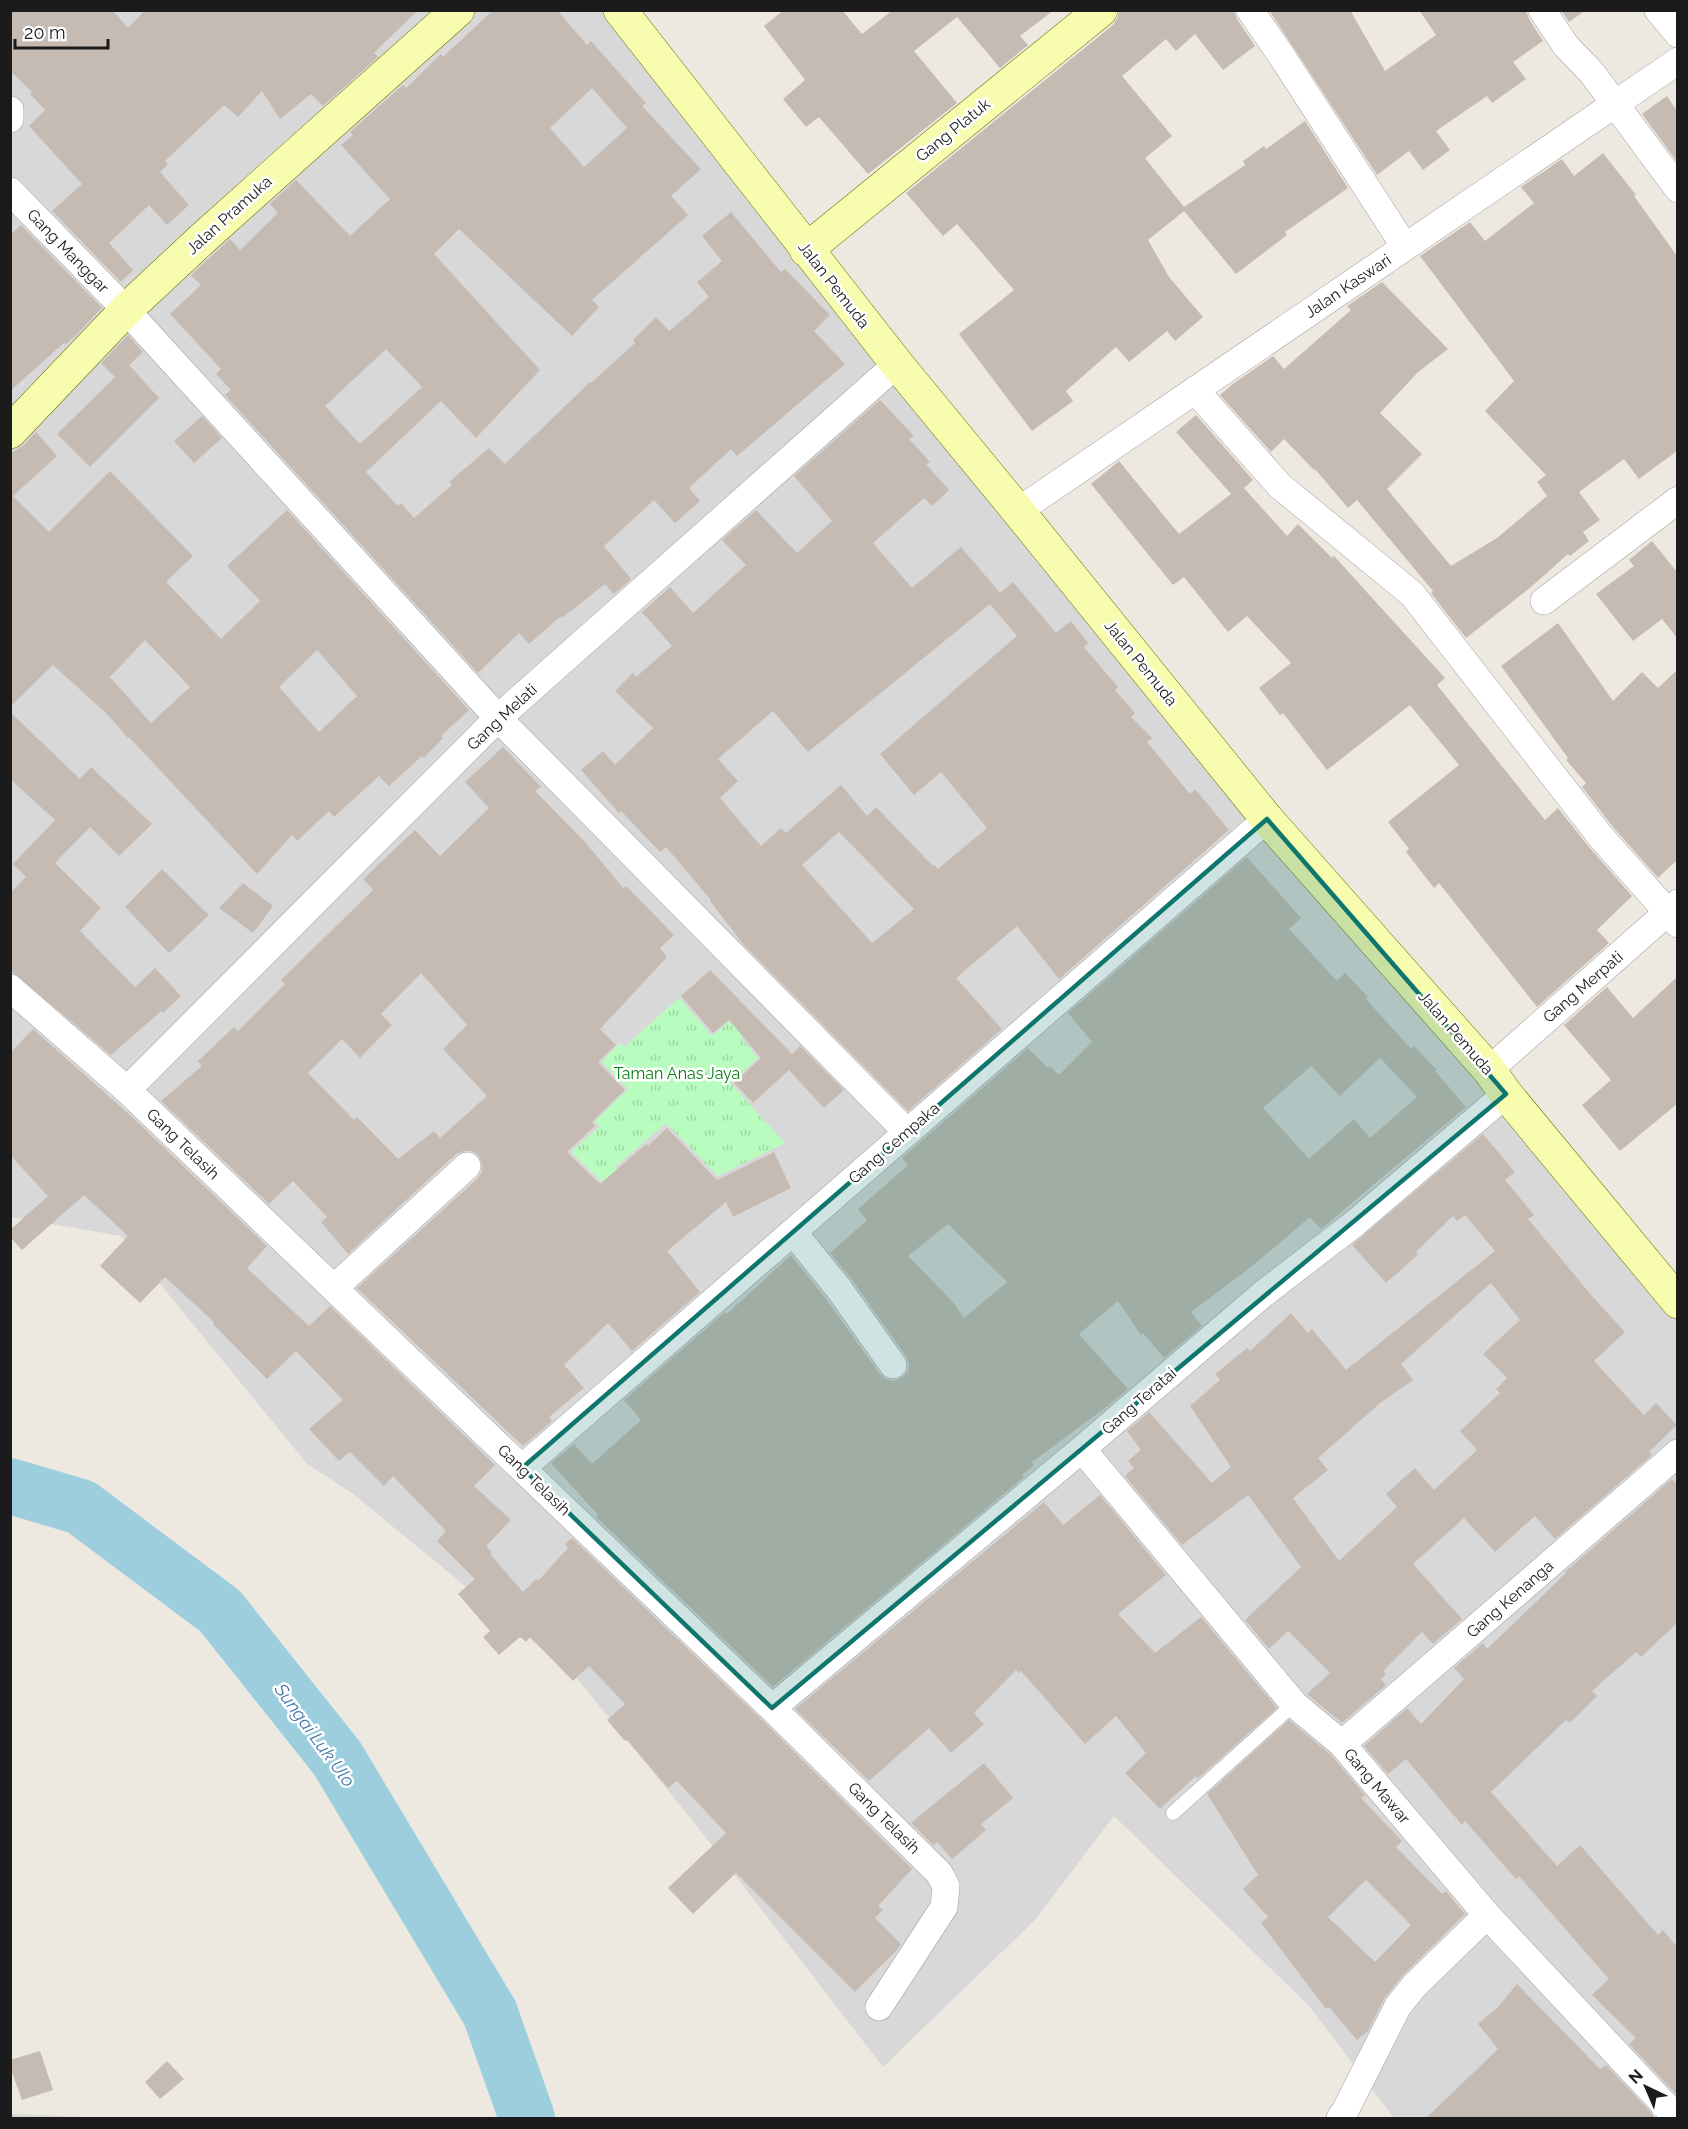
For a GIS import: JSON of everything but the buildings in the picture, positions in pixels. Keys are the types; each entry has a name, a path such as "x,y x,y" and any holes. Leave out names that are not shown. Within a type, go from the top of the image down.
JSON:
{"main road":[{"name":"Jalan Pramuka","path":"10,432 126,310 458,10"},
{"name":"Jalan Pemuda","path":"620,10 897,364 1267,819 1497,1082 1677,1302"},
{"name":"Gang Platuk","path":"806,250 1101,10"}],"street":[{"path":"1250,10 1405,247"},
{"path":"1542,10 1566,46 1592,73 1677,189"},
{"path":"1658,10 1677,34"},
{"name":"Jalan Kaswari","path":"1018,511 1677,61"},
{"path":"10,111 10,118"},
{"name":"Gang Manggar","path":"10,191 126,310 498,718 907,1132"},
{"name":"Gang Melati","path":"127,1090 498,718 897,364"},
{"path":"1195,390 1280,486 1412,594 1601,837 1674,913"},
{"path":"1544,601 1677,500"},
{"name":"Gang Cempaka","path":"522,1468 1267,819"},
{"name":"Gang Merpati","path":"1497,1082 1674,913"},
{"name":"Gang Telasih","path":"10,988 127,1090 772,1708 939,1873 946,1886 944,1907 879,2007"},
{"name":"Gang Teratai","path":"772,1708 1082,1449 1263,1294 1354,1224 1497,1082"},
{"path":"334,1288 467,1166"},
{"path":"793,1232 839,1289 893,1365"},
{"name":"Gang Mawar","path":"1082,1449 1294,1704 1342,1744 1487,1915 1673,2117"},
{"name":"Gang Kenanga","path":"1342,1744 1677,1454"},
{"path":"1340,2118 1398,2006 1414,1986 1487,1915"}],"lane":[{"path":"1173,1812 1294,1704"}],"highlighted area":[{"path":"1267,819 1506,1094 772,1708 522,1468"}],"shaded area":[{"path":"10,11 616,11 1677,1302 1677,2118 1394,2118 1309,2006 1114,1816 1035,1920 883,2067 700,1830 575,1676 353,1494 307,1464 121,1236 11,1217"},
{"path":"11,2114 43,2115 103,2118 11,2118"}],"green space":[{"name":"Taman Anas Jaya","path":"679,998 712,1036 732,1019 745,1034 741,1038 758,1058 730,1083 785,1143 718,1176 666,1123 615,1167 622,1175 607,1187 571,1152 600,1126 595,1121 628,1089 602,1062 619,1043 624,1047"}],"waterway":[{"name":"Sungai Luk Ulo","path":"10,1486 81,1507 220,1611 337,1758 490,2013 527,2118"}]}
